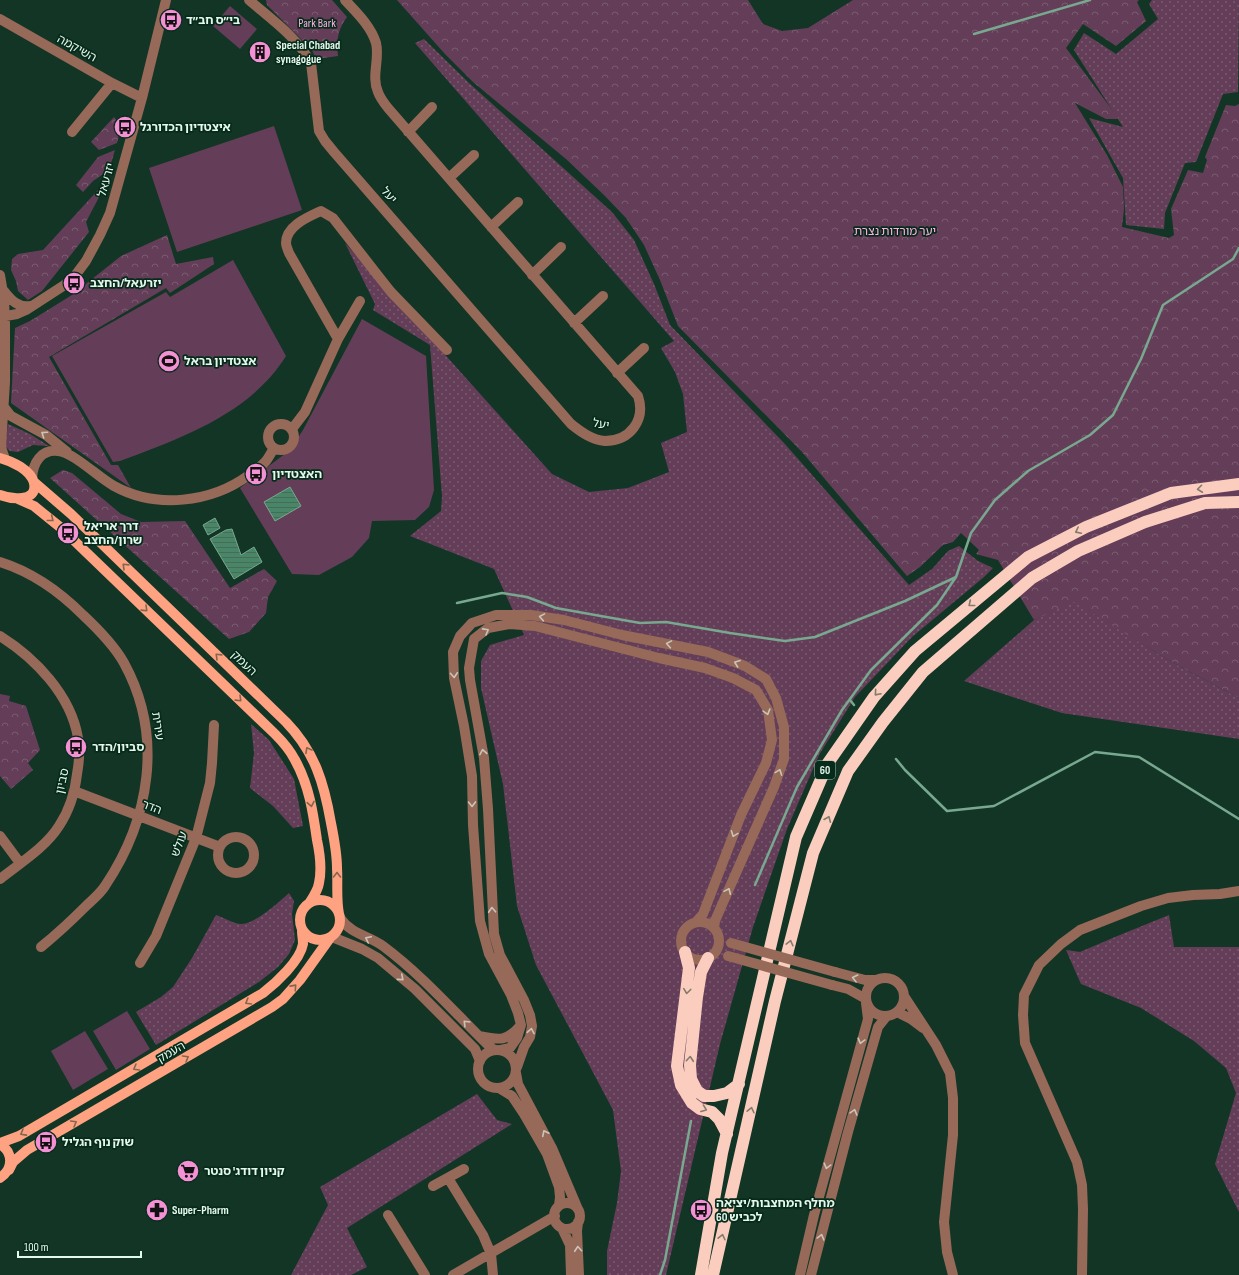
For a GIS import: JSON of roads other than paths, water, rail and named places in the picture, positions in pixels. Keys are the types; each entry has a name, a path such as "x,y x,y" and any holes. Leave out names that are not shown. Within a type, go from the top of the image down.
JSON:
{"highway":[{"name":"60","path":"700,1275 727,1134 796,837 828,763 874,697 915,651 1028,557 1086,527 1171,493 1239,484"},
{"name":"60","path":"713,1275 775,1001 813,853 848,771 883,722 923,672 1032,578 1078,551 1145,522 1205,503 1239,502"},
{"path":"685,952 689,968 677,1066 681,1085 692,1103 700,1108 712,1112 719,1119 727,1134"},
{"path":"710,957 701,972 697,997 690,1065 691,1079 697,1091 704,1096 714,1096 727,1093 739,1084"}],"main road":[{"name":"העמק","path":"6,460 20,467 71,514 286,722 304,742 318,769 327,797 336,852 337,897 340,916"},
{"path":"0,495 12,499 25,498 32,492 34,487 33,480"},
{"path":"18,499 34,506 60,527 275,734 290,751 311,800 321,868 318,889 310,902 303,908 300,917 300,924 302,931 313,940 319,941 331,938 337,932 340,925 340,916 334,905 322,900 310,902"},
{"name":"העמק","path":"0,1144 19,1136 263,993 280,979 296,958 302,945 302,931"},
{"name":"העמק","path":"0,1178 5,1175 13,1162 27,1150 272,1007 283,999 300,980 331,938"},
{"path":"0,1144 5,1147 10,1157 9,1170"}],"street":[{"name":"יזרעאל","path":"2,317 16,314 33,306 74,277 86,261 100,235 112,206 142,98 166,0"},
{"name":"יעל","path":"249,0 299,45 311,63 319,131 325,141 571,424 583,434 604,441 615,440 624,436 638,423 640,415 638,396 388,108 378,92 375,78 377,57 375,41 365,23 345,0"},
{"name":"השיקמה","path":"0,19 112,83 142,98"},
{"path":"72,132 112,83"},
{"path":"408,132 432,107"},
{"path":"449,178 474,155"},
{"path":"491,227 518,202"},
{"path":"338,339 289,253 286,242 292,229 321,211 333,218 391,292 447,350"},
{"path":"532,275 561,248"},
{"path":"0,275 3,290 2,317 5,371 1,447 6,460 26,462 52,451 59,451 74,458"},
{"path":"3,290 14,302 26,307 33,306"},
{"path":"574,323 603,296"},
{"path":"292,429 305,412 338,339 360,301"},
{"path":"617,373 644,348"},
{"path":"4,407 11,416 46,435 100,478 114,487 153,500 169,501 211,495 233,485 261,466 274,448"},
{"path":"280,423 289,426 292,429 294,437 292,444 289,447 282,450 270,446 267,438 269,429 272,426 280,423"},
{"path":"33,480 34,464 41,456"},
{"name":"עירית","path":"0,562 22,570 60,593 94,625 110,643 124,663 134,684 143,710 147,732 148,760 144,797 139,816 125,851 103,888 68,924 41,947"},
{"path":"697,922 703,914 742,815 766,763 772,740 768,710 756,690 733,678 705,668 659,658 535,626 510,624 488,628 474,639 469,668 484,758 494,934 500,955 526,1005 532,1026 530,1037 524,1047 517,1070 510,1084 499,1088 493,1088 482,1081 478,1068 483,1056 488,1052 510,1048 518,1038 521,1024 511,995 489,954 480,921 473,825 472,776 454,678 453,652 460,636 472,623 496,615 531,614 564,620 622,635 708,652 746,666 766,680 776,698 784,727 784,759 774,787 715,921 716,930 720,939 719,945 710,957"},
{"name":"סביון","path":"0,878 49,838 59,826 66,813 74,791 78,764 78,738 69,711 58,692 46,676 29,658 2,637"},
{"name":"עולש","path":"140,963 156,936 196,838 210,783 214,725"},
{"name":"הדר","path":"74,791 220,847"},
{"path":"0,836 20,863"},
{"path":"1082,1275 1082,1185 1077,1162 1025,1043 1023,1015 1024,995 1039,965 1061,944 1080,930 1141,906 1168,898 1239,891"},
{"path":"340,916 344,923 353,931 381,945 423,980 478,1036 497,1050 507,1052 512,1056 517,1070 518,1084 552,1148 580,1215 578,1222 579,1275"},
{"path":"886,1017 874,1014 869,1009 866,1001 848,989 720,954 696,960 685,952 682,946 682,933 691,924 703,922 716,930 731,943 865,980 888,978 899,984 904,996 928,1031 950,1073 953,1098 953,1135 944,1222 947,1252 953,1275"},
{"path":"331,938 362,949 378,958 415,989 475,1049 480,1061"},
{"path":"800,1275 814,1215 868,1019 866,1001 867,990 870,984 875,980"},
{"path":"811,1275 848,1132 878,1027 886,1017 897,1012 904,1002 904,996"},
{"path":"897,1012 911,1019 928,1031"},
{"path":"478,1036 494,1039 506,1038 521,1024"},
{"path":"499,1088 512,1096 524,1114 546,1154 559,1187 559,1206 555,1216 557,1223 562,1228 570,1245 572,1261 571,1275"},
{"path":"433,1186 464,1169"},
{"path":"448,1178 483,1235 490,1254 493,1275"},
{"path":"559,1206 569,1203 577,1207"},
{"path":"388,1215 425,1275"},
{"path":"453,1275 555,1216"},
{"path":"562,1228 573,1227 578,1222"}],"waterway":[{"path":"974,34 1090,0"},
{"path":"755,885 797,787 842,710 871,670 937,605 956,577 971,533 995,500 1028,471 1090,435 1113,415 1141,359 1163,305 1233,259 1239,248"},
{"path":"457,603 502,593 527,597 556,608 640,623 666,622 785,641 815,637 905,601 956,577"},
{"path":"850,700 854,705"},
{"path":"896,759 905,770 947,811 994,806 1095,752 1139,757 1239,819"},
{"path":"660,1275 665,1260 691,1121"}],"place":[{"name":"בי״ס חב״ד","path":"171,20"},
{"name":"Special Chabad synagogue","path":"260,52"},
{"name":"איצטדיון הכדורגל","path":"125,127"},
{"name":"יזרעאל/החצב","path":"74,283"},
{"name":"אצטדיון בראל","path":"169,361"},
{"name":"האצטדיון","path":"256,474"},
{"name":"דרך אריאל שרון/החצב","path":"68,533"},
{"name":"סביון/הדר","path":"76,747"},
{"name":"שוק נוף הגליל","path":"46,1142"},
{"name":"קניון דודג' סנטר","path":"188,1171"},
{"name":"Super-Pharm","path":"157,1210"},
{"name":"מחלף המחצבות/יציאה לכביש 60","path":"701,1210"}],"park label":[{"name":"Park Bark","path":"317,23"},
{"name":"יער מורדות נצרת","path":"895,231"}]}
